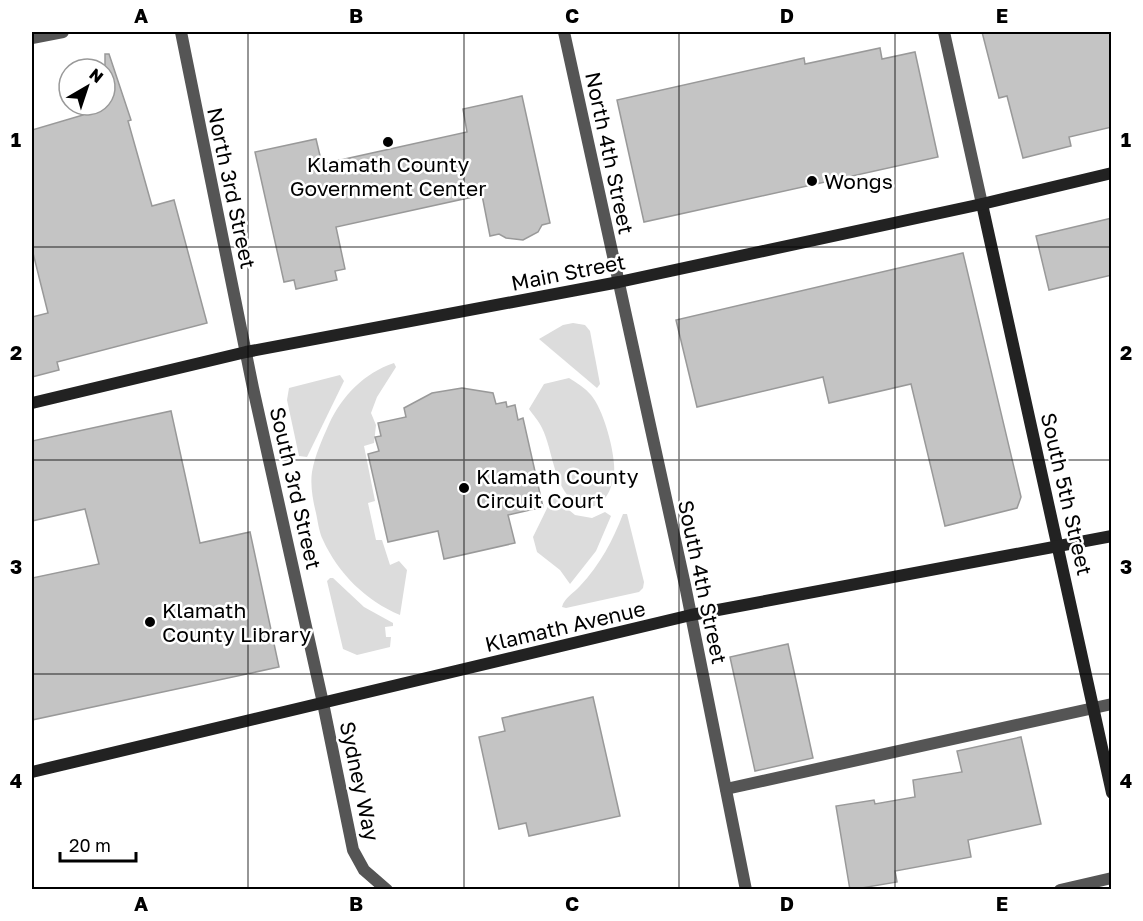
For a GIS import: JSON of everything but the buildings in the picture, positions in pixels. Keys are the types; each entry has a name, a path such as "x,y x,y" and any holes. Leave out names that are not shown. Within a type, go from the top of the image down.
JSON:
{"main road":[{"name":"Main Street","path":"32,402 246,352 619,282 982,204 1112,173"},
{"name":"South 5th Street","path":"982,204 1112,793"},
{"name":"Klamath Avenue","path":"32,772 691,615 1059,548 1112,536"}],"street":[{"path":"32,38 63,32"},
{"name":"North 3rd Street","path":"180,32 246,352"},
{"name":"North 4th Street","path":"564,32 619,282"},
{"path":"944,32 982,204"},
{"name":"South 4th Street","path":"619,282 691,615 746,890"},
{"name":"South 3rd Street","path":"246,352 323,703"},
{"name":"Sydney Way","path":"323,703 353,850 364,870 387,890"},
{"path":"726,789 1112,704"},
{"path":"1060,890 1112,878"}],"shaded area":[{"path":"573,323 585,325 590,331 600,384 597,388 539,339 563,325"},
{"path":"394,363 396,367 377,397 371,413 376,425 374,443 364,446 375,501 368,503 376,540 382,540 390,565 399,561 407,570 400,615 365,594 354,585 337,564 320,534 311,482 319,448 340,404 364,379"},
{"path":"340,375 344,381 307,457 299,456 287,400 289,388"},
{"path":"569,378 586,390 595,401 607,428 612,448 613,480 607,496 596,506 580,505 565,491 555,470 546,437 538,420 529,409 544,384"},
{"path":"555,492 558,501 575,515 592,518 605,512 611,516 596,551 570,584 560,570 537,552 533,537"},
{"path":"623,514 627,514 644,582 643,588 639,592 562,607 600,561"},
{"path":"333,578 364,607 393,623 393,626 385,627 386,637 391,637 390,647 357,655 343,649 327,581"}],"place":[{"name":"Klamath County Government Center","path":"388,142"},
{"name":"Wongs","path":"812,181"},
{"name":"Klamath County Circuit Court","path":"464,488"},
{"name":"Klamath County Library","path":"150,622"}]}
